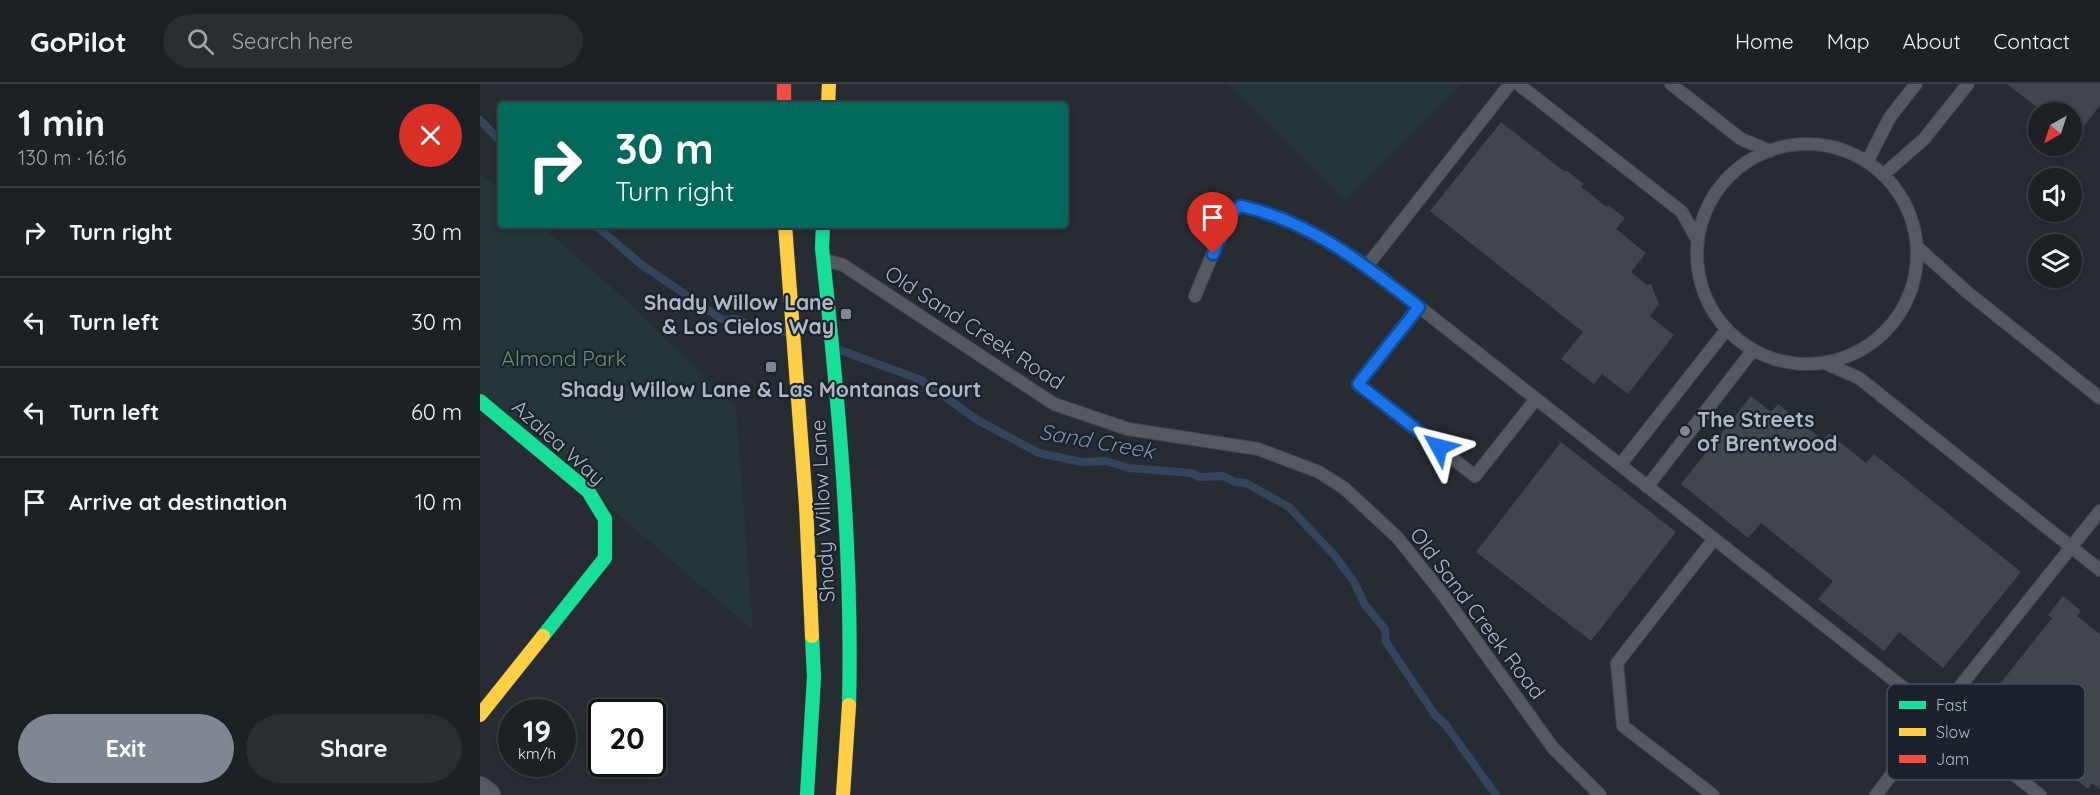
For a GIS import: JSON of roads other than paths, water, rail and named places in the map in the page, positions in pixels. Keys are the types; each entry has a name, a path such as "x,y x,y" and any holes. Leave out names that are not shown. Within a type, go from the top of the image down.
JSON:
{"main road":[{"path":"784,84 784,102"},
{"path":"828,102 829,84"},
{"name":"Shady Willow Lane","path":"785,228 806,505 814,677 807,795"},
{"name":"Shady Willow Lane","path":"823,228 825,288 836,392 849,588 850,719 843,795"},
{"name":"Azalea Way","path":"480,401 588,491 605,519 605,558 480,715"}],"street":[{"path":"480,789 488,795"}],"lane":[{"path":"1367,266 1510,84"},
{"path":"1518,84 1682,212 1698,241"},
{"path":"1671,84 1741,139 1770,151"},
{"path":"1867,162 1890,117 1916,84"},
{"path":"1882,175 1924,139 1968,84"},
{"path":"1809,144 1849,153 1867,162 1896,190 1913,227 1917,247 1912,287 1893,323 1863,349 1825,363 1788,362 1770,358 1753,350 1727,329 1715,314 1700,279 1697,260 1698,241 1702,221 1710,203 1721,186 1743,165 1770,151 1809,144"},
{"path":"1195,296 1230,213 1241,206 1284,219 1321,237 1367,266 1900,684"},
{"path":"1917,247 1966,292 2100,398"},
{"name":"Old Sand Creek Road","path":"824,259 843,265 1054,404 1128,429 1258,449 1319,472 1344,489 1397,537 1444,596 1554,748 1600,795"},
{"path":"1419,307 1358,384 1475,476 1536,399"},
{"path":"1620,465 1727,329"},
{"path":"1647,487 1753,350"},
{"path":"1825,363 1859,378 2100,570"},
{"path":"1962,684 2100,511"},
{"path":"1713,795 1623,726 1617,663 1714,539"},
{"path":"1876,795 1887,780"},
{"path":"2021,780 2040,795"}],"waterway":[{"name":"Sand Creek","path":"480,120 498,139"},
{"name":"Sand Creek","path":"599,228 642,265 723,320 736,319 752,326 786,332"},
{"name":"Sand Creek","path":"840,350 921,380 979,421 1039,453 1082,462 1106,461 1129,468 1191,473 1200,477 1223,476 1235,482 1246,483 1289,507 1335,556 1354,582 1365,605 1385,629 1386,642 1435,715 1445,724 1496,795"}],"place":[{"name":"Shady Willow Lane & Los Cielos Way","path":"846,314"},
{"name":"Shady Willow Lane & Las Montanas Court","path":"771,367"},
{"name":"The Streets of Brentwood","path":"1685,431"}],"park label":[{"name":"Almond Park","path":"564,358"}]}
